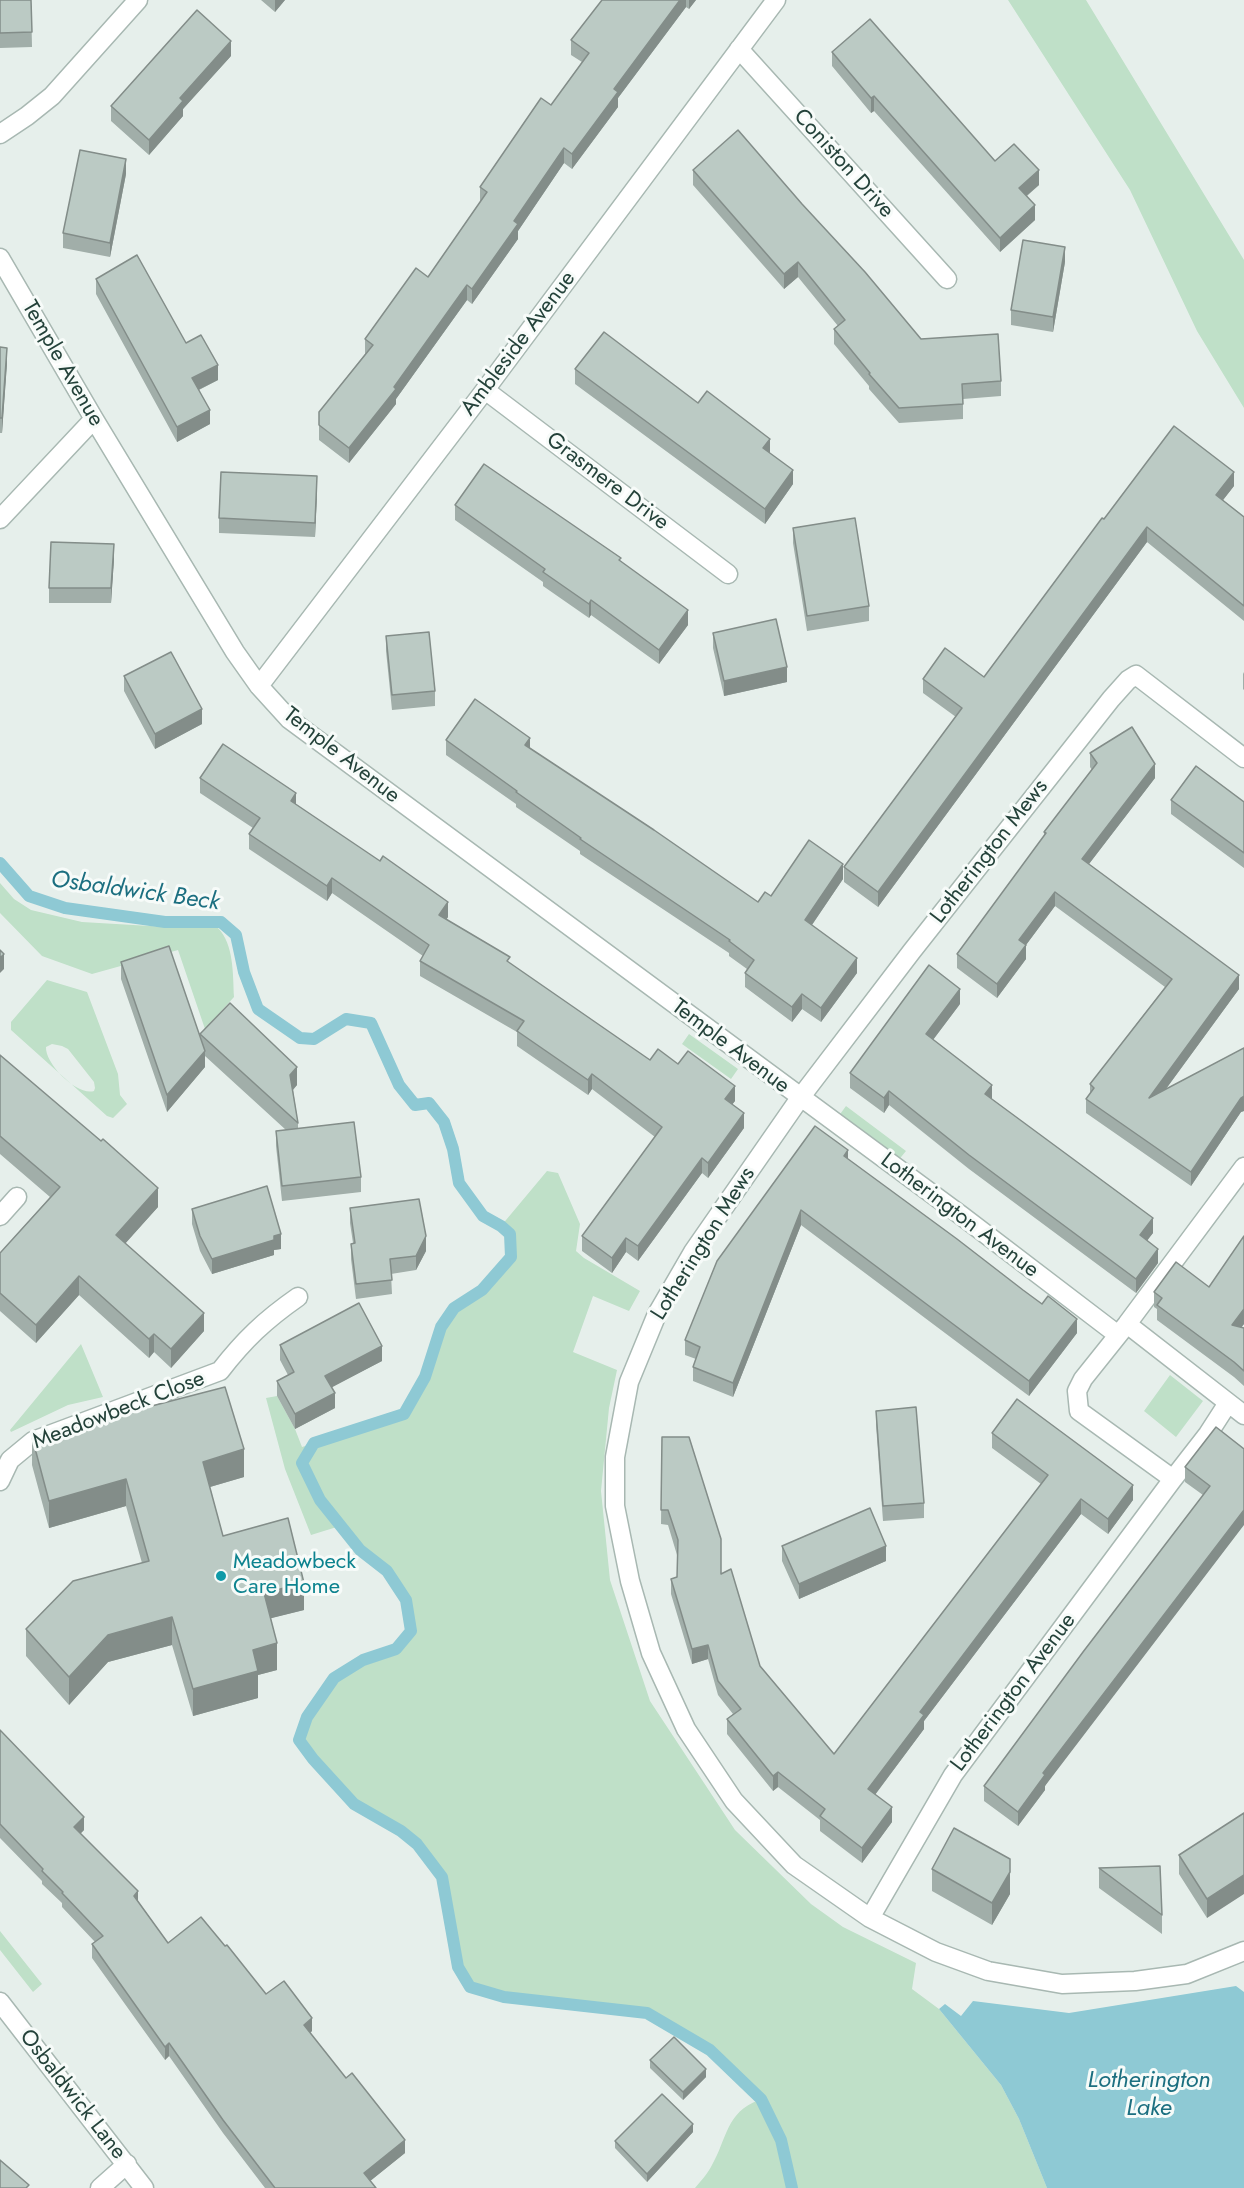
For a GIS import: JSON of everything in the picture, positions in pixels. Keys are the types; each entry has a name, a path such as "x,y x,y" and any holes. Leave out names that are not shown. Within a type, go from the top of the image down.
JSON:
{"street":[{"path":"0,134 52,96 138,0"},
{"name":"Ambleside Avenue","path":"259,686 485,390 776,0"},
{"name":"Coniston Drive","path":"740,49 947,279"},
{"name":"Temple Avenue","path":"0,258 235,652 259,686 289,719 800,1098"},
{"name":"Grasmere Drive","path":"485,390 728,574"},
{"path":"0,519 94,419"},
{"name":"Lotherington Mews","path":"1244,758 1136,675 1128,680 912,951 800,1098 693,1252 657,1314 629,1382 615,1457 615,1506 630,1581 651,1653 686,1728 734,1801 794,1864 870,1918 936,1952 988,1971 1062,1984 1135,1981 1187,1974 1244,1951"},
{"name":"Lotherington Avenue","path":"800,1098 962,1216 1244,1415"},
{"path":"1173,1479 1079,1411 1077,1391 1083,1379 1244,1167"},
{"path":"0,1216 17,1197"},
{"name":"Meadowbeck Close","path":"0,1481 10,1460 33,1441 220,1371 239,1346 264,1321 297,1297"},
{"name":"Lotherington Avenue","path":"870,1918 953,1775 1208,1434 1228,1403"},
{"name":"Osbaldwick Lane","path":"0,2002 144,2188"},
{"path":"100,2188 127,2164"}],"green space":[{"path":"1008,0 1086,0 1244,260 1244,408 1197,331 1130,190"},
{"path":"0,883 14,899 31,910 82,922 218,928 230,951 234,997 205,1029 178,950 92,974 42,956 0,913"},
{"path":"47,980 87,992 118,1074 120,1095 127,1104 113,1118 107,1116 70,1083 87,1091 94,1091 95,1088 94,1082 68,1049 52,1044 46,1047 51,1062 61,1075 11,1030 11,1022"},
{"path":"689,1034 738,1069 731,1079 682,1044"},
{"path":"846,1106 906,1151 897,1162 838,1117"},
{"path":"547,1171 558,1173 580,1224 576,1251 640,1291 629,1311 593,1296 573,1352 617,1370 609,1408 601,1491 610,1580 650,1701 735,1830 811,1904 843,1927 916,1963 912,1989 939,2009 1001,2085 1019,2119 1047,2188 792,2188 781,2140 761,2099 710,2050 647,2013 504,1997 470,1987 458,1967 442,1877 417,1844 401,1831 354,1804 299,1740 307,1717 334,1678 363,1660 396,1649 411,1630 406,1600 387,1571 360,1550 340,1526 311,1535 285,1469 266,1398 277,1396 302,1447 404,1414 425,1377 441,1327 454,1308 482,1290 510,1257 510,1234 501,1226"},
{"path":"81,1344 103,1397 68,1405 11,1432 10,1430"},
{"path":"1170,1375 1203,1401 1176,1437 1144,1411"},
{"path":"0,1931 42,1984 33,1992 0,1950"},
{"path":"759,2100 778,2140 789,2188 695,2188 710,2168 734,2119 748,2105"}],"water":[{"name":"Lotherington Lake","path":"1236,1986 1244,1992 1244,2188 1047,2188 1019,2119 1001,2085 939,2009 945,2004 961,2016 973,2001 1069,2013"}],"building":[{"path":"0,0 31,0 32,32 0,33"},
{"path":"602,0 680,0 614,89 618,92 572,154 564,148 514,221 518,224 472,289 467,285 394,387 396,389 349,448 319,425 319,412 373,345 365,339 416,268 428,277 487,192 480,187 541,98 551,105 589,53 571,40"},
{"path":"197,10 231,41 180,98 183,101 149,140 111,106"},
{"path":"870,19 995,161 1014,144 1039,170 1019,188 1035,205 1000,238 874,96 871,98 832,52"},
{"path":"738,130 865,272 921,339 998,334 1001,381 962,384 963,404 899,408 834,329 845,320 798,262 784,274 693,170"},
{"path":"80,150 126,159 110,243 63,233"},
{"path":"1023,240 1065,247 1053,317 1011,310"},
{"path":"137,255 186,343 201,335 218,365 192,378 210,410 177,427 96,279"},
{"path":"604,332 698,403 707,391 770,439 763,448 793,470 765,509 575,369"},
{"path":"0,347 7,348 2,418 0,418"},
{"path":"1174,426 1234,472 1216,495 1244,517 1244,606 1147,527 878,892 844,867 962,708 923,679 945,648 984,677 1102,518 1104,519"},
{"path":"484,464 621,558 619,560 688,610 659,650 591,600 589,604 543,572 545,569 455,505"},
{"path":"221,472 317,476 315,523 219,518"},
{"path":"855,518 869,606 807,616 793,528"},
{"path":"51,542 114,544 111,588 49,588"},
{"path":"776,619 787,667 724,681 713,633"},
{"path":"429,632 435,691 392,695 386,636"},
{"path":"171,652 202,709 155,734 124,676"},
{"path":"475,699 530,738 525,745 758,902 765,892 771,896 809,840 843,864 805,920 857,958 821,1008 802,994 792,1007 745,973 754,960 730,940 580,839 446,740"},
{"path":"1132,727 1155,764 1082,859 1239,975 1149,1098 1244,1048 1244,1096 1191,1172 1086,1099 1094,1088 1090,1084 1172,979 1055,892 1019,940 1026,945 997,984 957,954 1046,833 1044,832 1097,763 1090,753"},
{"path":"223,744 296,793 291,801 380,861 383,856 448,902 439,915 510,957 507,961 650,1060 658,1049 678,1064 688,1051 735,1086 725,1099 744,1113 708,1163 702,1158 638,1246 626,1238 612,1258 582,1236 662,1127 592,1074 588,1080 517,1031 524,1021 420,961 429,945 332,878 327,886 249,834 260,818 200,778"},
{"path":"1196,766 1244,802 1244,853 1171,800"},
{"path":"169,946 205,1051 167,1095 121,962"},
{"path":"929,965 960,989 926,1034 992,1085 985,1094 1153,1218 1140,1235 1158,1249 1136,1279 969,1155 889,1091 884,1098 850,1073"},
{"path":"230,1003 297,1067 290,1075 298,1123 200,1034"},
{"path":"0,1055 101,1141 103,1139 158,1188 116,1235 204,1313 171,1349 154,1334 149,1339 79,1276 36,1325 0,1293 0,1253 60,1187 0,1136"},
{"path":"354,1122 361,1177 282,1186 276,1131"},
{"path":"815,1126 848,1150 844,1156 1042,1304 1048,1296 1077,1319 1029,1381 801,1210 733,1383 693,1367 700,1347 685,1340 717,1261"},
{"path":"267,1186 281,1234 274,1236 274,1240 212,1259 200,1236 192,1209"},
{"path":"419,1199 426,1236 416,1256 390,1259 392,1280 356,1284 351,1244 355,1243 350,1208"},
{"path":"1244,1236 1244,1309 1232,1325 1244,1328 1244,1371 1157,1305 1162,1298 1154,1292 1176,1262 1209,1287"},
{"path":"359,1303 382,1346 325,1376 335,1393 295,1414 277,1381 294,1372 280,1345"},
{"name":"Meadowbeck Care Home","path":"225,1387 244,1449 203,1462 223,1536 288,1518 304,1583 264,1593 277,1643 253,1650 258,1671 193,1689 172,1617 108,1635 69,1677 26,1629 73,1581 149,1561 126,1479 49,1501 32,1437"},
{"path":"1017,1399 1133,1485 1108,1519 1081,1499 920,1712 924,1715 868,1789 892,1807 862,1848 820,1816 825,1809 778,1772 773,1776 727,1719 741,1709 718,1681 708,1645 692,1649 671,1579 677,1577 678,1540 668,1510 661,1510 662,1437 689,1437 721,1539 721,1574 731,1569 760,1666 834,1754 1048,1475 992,1433"},
{"path":"916,1407 924,1503 883,1506 876,1411"},
{"path":"1216,1427 1244,1449 1244,1510 1043,1773 1045,1775 1018,1812 984,1786 1210,1486 1185,1467"},
{"path":"870,1508 886,1546 799,1584 782,1546"},
{"path":"0,1730 84,1817 74,1827 138,1891 134,1896 168,1943 201,1917 225,1946 227,1945 266,1994 284,1981 312,2018 304,2025 346,2078 352,2073 405,2140 364,2173 376,2188 275,2188 223,2120 169,2043 165,2047 92,1944 103,1936 0,1824"},
{"path":"1244,1813 1244,1875 1207,1899 1179,1855"},
{"path":"954,1828 1010,1859 1010,1872 992,1903 932,1869"},
{"path":"1160,1866 1162,1915 1099,1868"},
{"path":"674,2037 706,2069 683,2092 650,2060"},
{"path":"662,2094 693,2124 647,2174 615,2141"},
{"path":"0,2160 29,2185 26,2188 0,2188"}],"waterway":[{"name":"Osbaldwick Beck","path":"0,863 29,896 65,908 165,922 221,922 236,935 244,972 258,1009 300,1038 314,1039 346,1019 371,1023 399,1085 415,1105 429,1103 444,1122 453,1149 459,1183 483,1216 510,1234 511,1257 482,1290 454,1308 441,1327 425,1377 404,1414 314,1443 302,1463 320,1500 360,1550 387,1571 406,1600 411,1631 396,1649 363,1660 334,1678 307,1717 299,1740 354,1804 401,1831 417,1844 442,1877 458,1967 470,1987 504,1997 647,2013 710,2050 761,2099 781,2140 792,2188"}],"place":[{"name":"Meadowbeck Care Home","path":"221,1576"}]}
